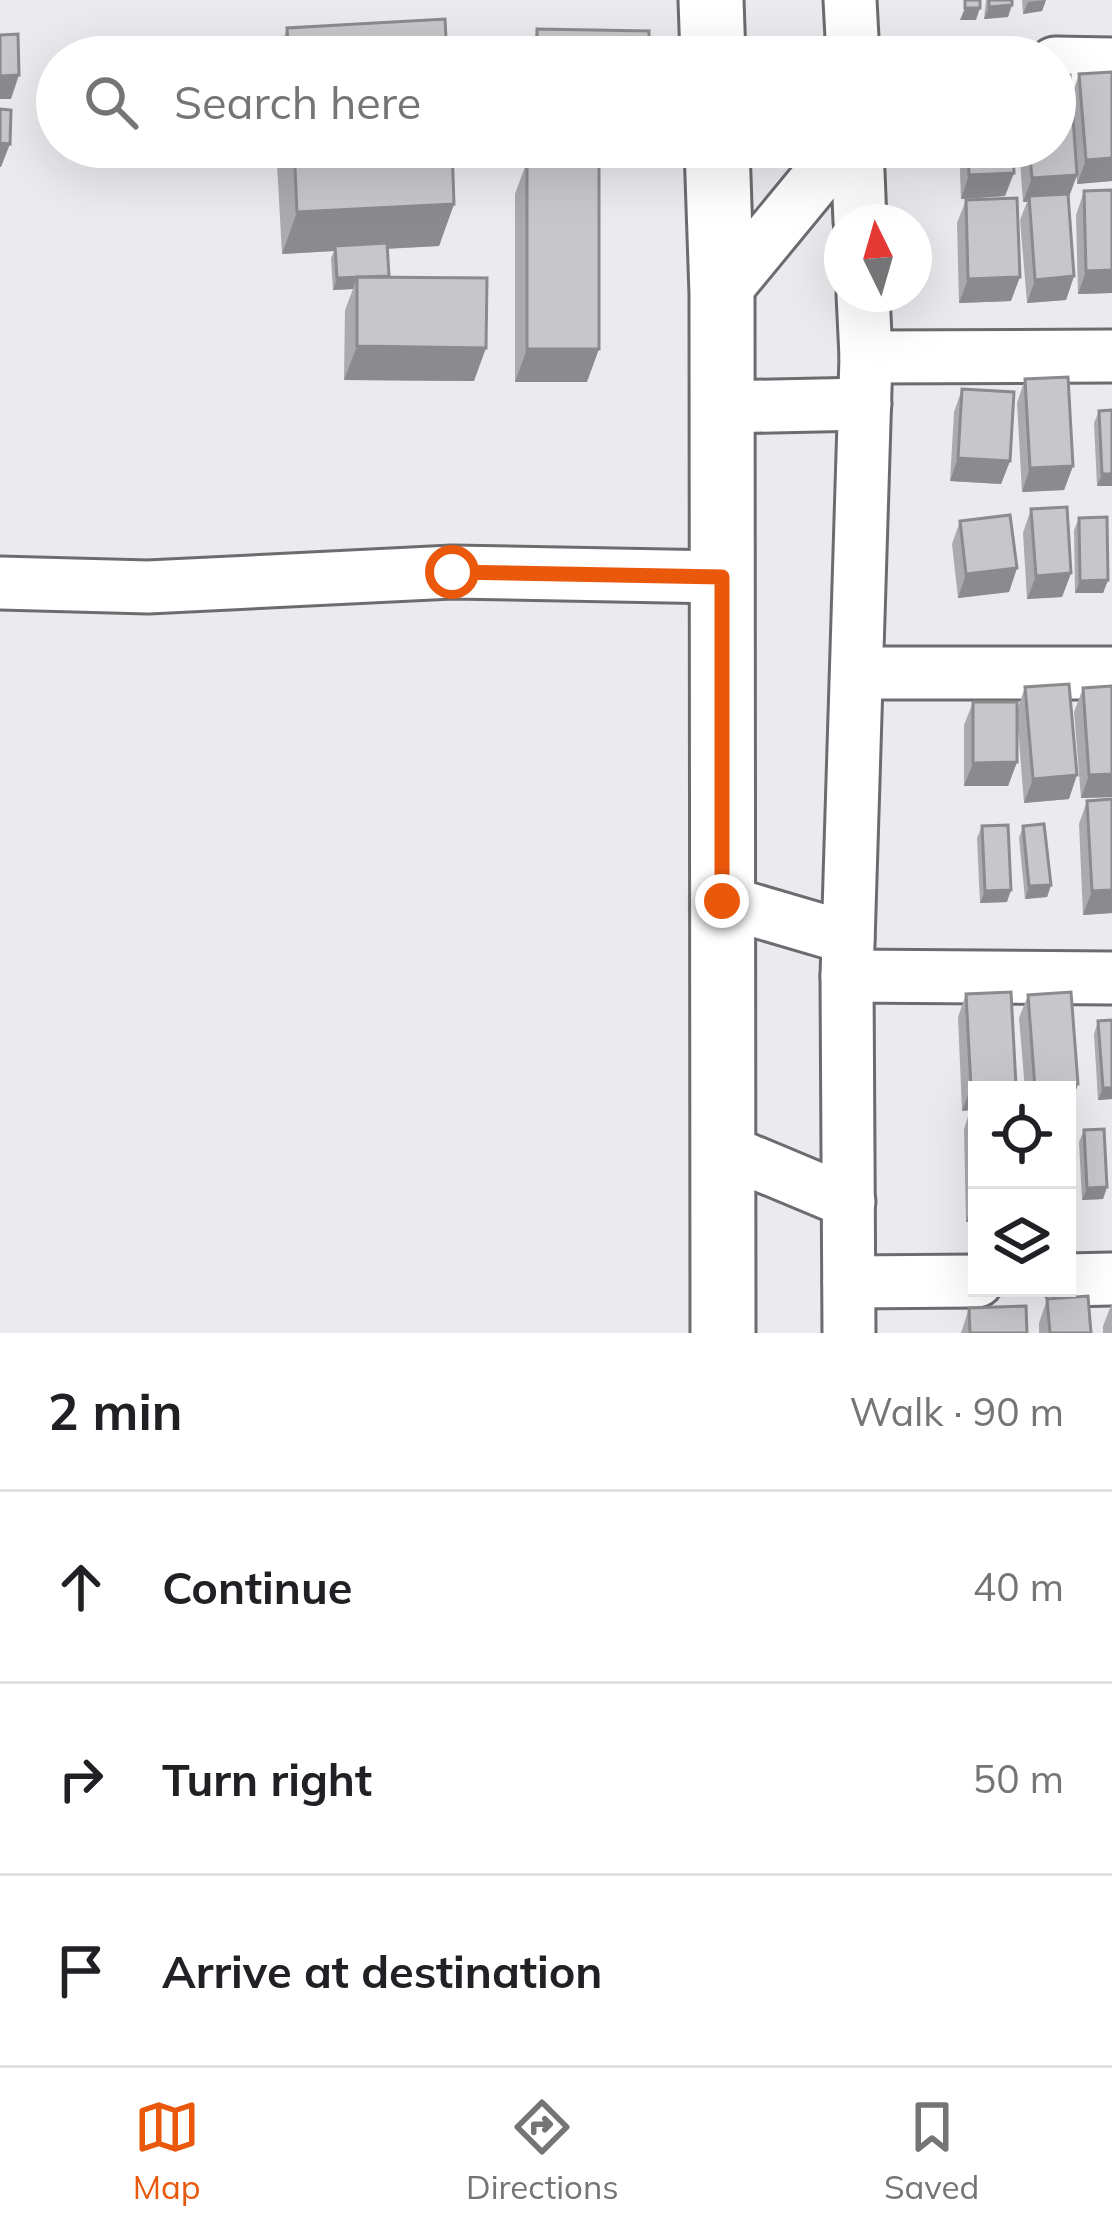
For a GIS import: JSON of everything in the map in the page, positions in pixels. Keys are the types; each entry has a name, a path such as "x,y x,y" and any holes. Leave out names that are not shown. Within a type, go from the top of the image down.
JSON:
{"street":[{"path":"711,0 712,36"},
{"path":"850,0 852,36"},
{"path":"1076,63 1112,64"},
{"path":"718,168 722,294 723,1333"},
{"path":"722,294 826,168"},
{"path":"858,168 859,204"},
{"path":"849,1333 848,957 866,381 864,312"},
{"path":"722,406 866,381 1112,356"},
{"path":"0,583 148,586 452,572 722,577"},
{"path":"858,673 1112,673"},
{"path":"722,901 848,957 1112,978"},
{"path":"722,1149 849,1202"},
{"path":"1076,1280 1112,1279"},
{"path":"849,1282 968,1281"}],"building":[{"path":"965,0 980,0 980,8 965,8"},
{"path":"989,0 1012,0 1012,5 989,7"},
{"path":"445,19 446,36 288,36 287,28"},
{"path":"537,29 649,31 649,36 537,36"},
{"path":"18,34 19,75 0,76 0,35"},
{"path":"1112,72 1112,158 1086,160 1079,74"},
{"path":"0,109 11,110 10,144 0,143"},
{"path":"1076,161 1077,175 1032,178 1031,168 1076,168"},
{"path":"295,168 453,168 454,204 297,212"},
{"path":"527,168 599,168 599,349 527,349"},
{"path":"969,168 1014,168 1014,173 969,175"},
{"path":"1112,190 1112,270 1086,271 1084,191"},
{"path":"1068,194 1074,276 1035,280 1029,196"},
{"path":"1017,198 1020,277 968,279 966,200"},
{"path":"387,243 389,276 337,278 335,246"},
{"path":"357,277 487,278 486,348 357,346"},
{"path":"1068,377 1073,466 1030,468 1025,379"},
{"path":"962,389 1014,392 1010,461 958,458"},
{"path":"1112,410 1112,474 1102,474 1099,411"},
{"path":"1067,507 1071,573 1036,576 1031,509"},
{"path":"1010,515 1017,568 966,574 960,521"},
{"path":"1107,517 1108,580 1080,581 1079,518"},
{"path":"1069,684 1077,775 1033,779 1025,687"},
{"path":"1112,686 1112,774 1089,775 1083,688"},
{"path":"973,702 1017,702 1017,762 973,763"},
{"path":"1112,799 1112,890 1092,891 1087,801"},
{"path":"1044,824 1051,885 1029,886 1023,826"},
{"path":"1008,825 1011,890 985,891 982,826"},
{"path":"1011,992 1016,1081 971,1081 966,994"},
{"path":"1071,992 1078,1084 1034,1081 1028,995"},
{"path":"1112,1020 1112,1088 1103,1088 1098,1021"},
{"path":"1104,1129 1107,1187 1087,1188 1084,1130"},
{"path":"1088,1296 1091,1333 1050,1333 1047,1299"},
{"path":"1026,1306 1027,1333 970,1333 969,1308"}],"route":[{"path":"452,572 722,577 722,901"}]}
